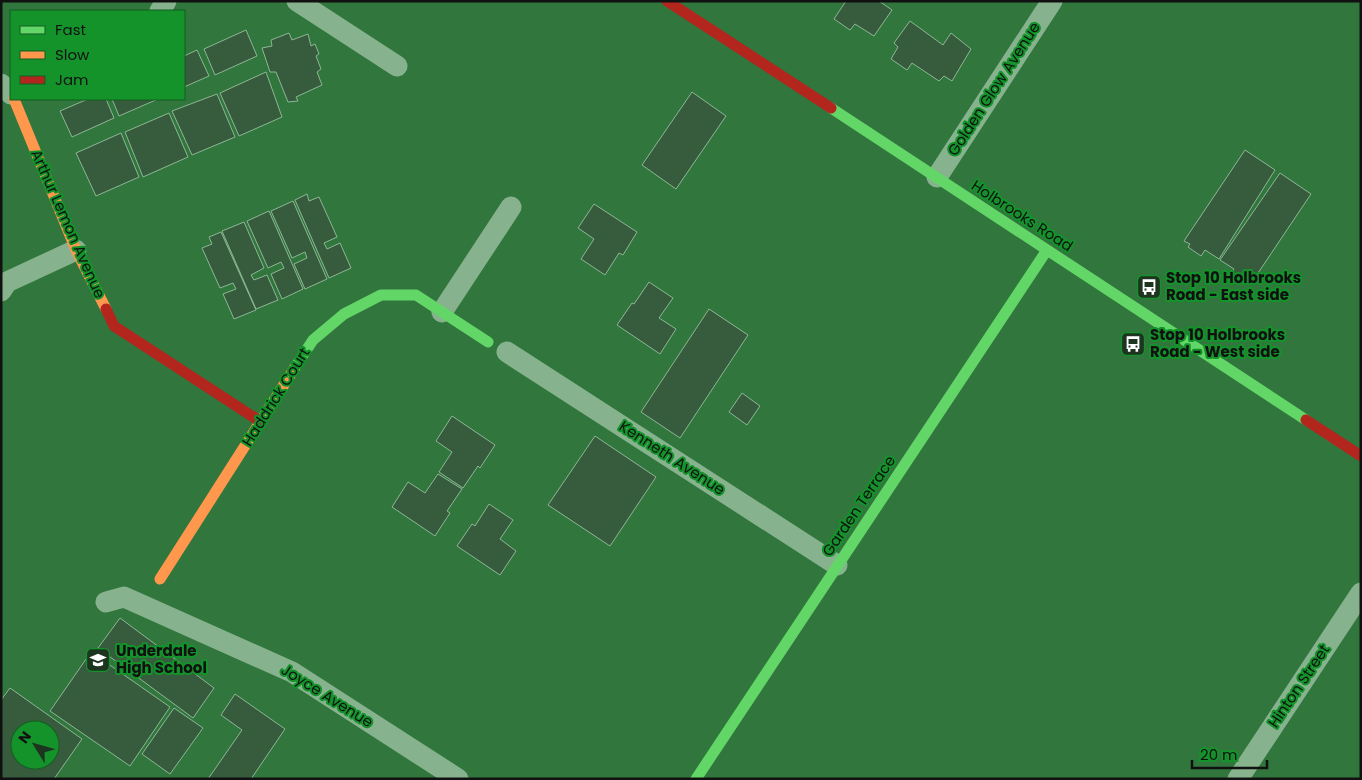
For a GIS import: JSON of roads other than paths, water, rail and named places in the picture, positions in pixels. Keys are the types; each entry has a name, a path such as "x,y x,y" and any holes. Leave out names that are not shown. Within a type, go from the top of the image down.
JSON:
{"street":[{"path":"297,1 397,66"},
{"name":"Holbrooks Road","path":"667,1 1361,456"},
{"name":"Golden Glow Avenue","path":"936,177 1052,1"},
{"path":"1,84 10,93"},
{"name":"Arthur Lemon Avenue","path":"14,100 76,250 114,326 261,422"},
{"path":"442,312 511,207"},
{"path":"1,291 7,282 76,250"},
{"name":"Garden Terrace","path":"696,779 1047,250"},
{"name":"Haddrick Court","path":"160,579 313,340 344,314 381,294 416,295 498,347"},
{"name":"Kenneth Avenue","path":"498,347 837,565"},
{"name":"Hinton Street","path":"1238,779 1361,593"},
{"name":"Joyce Avenue","path":"106,602 124,597 292,672 458,779"}],"place":[{"name":"Stop 10 Holbrooks Road - East side","path":"1149,287"},
{"name":"Stop 10 Holbrooks Road - West side","path":"1133,344"},
{"name":"Underdale High School","path":"98,660"}]}
